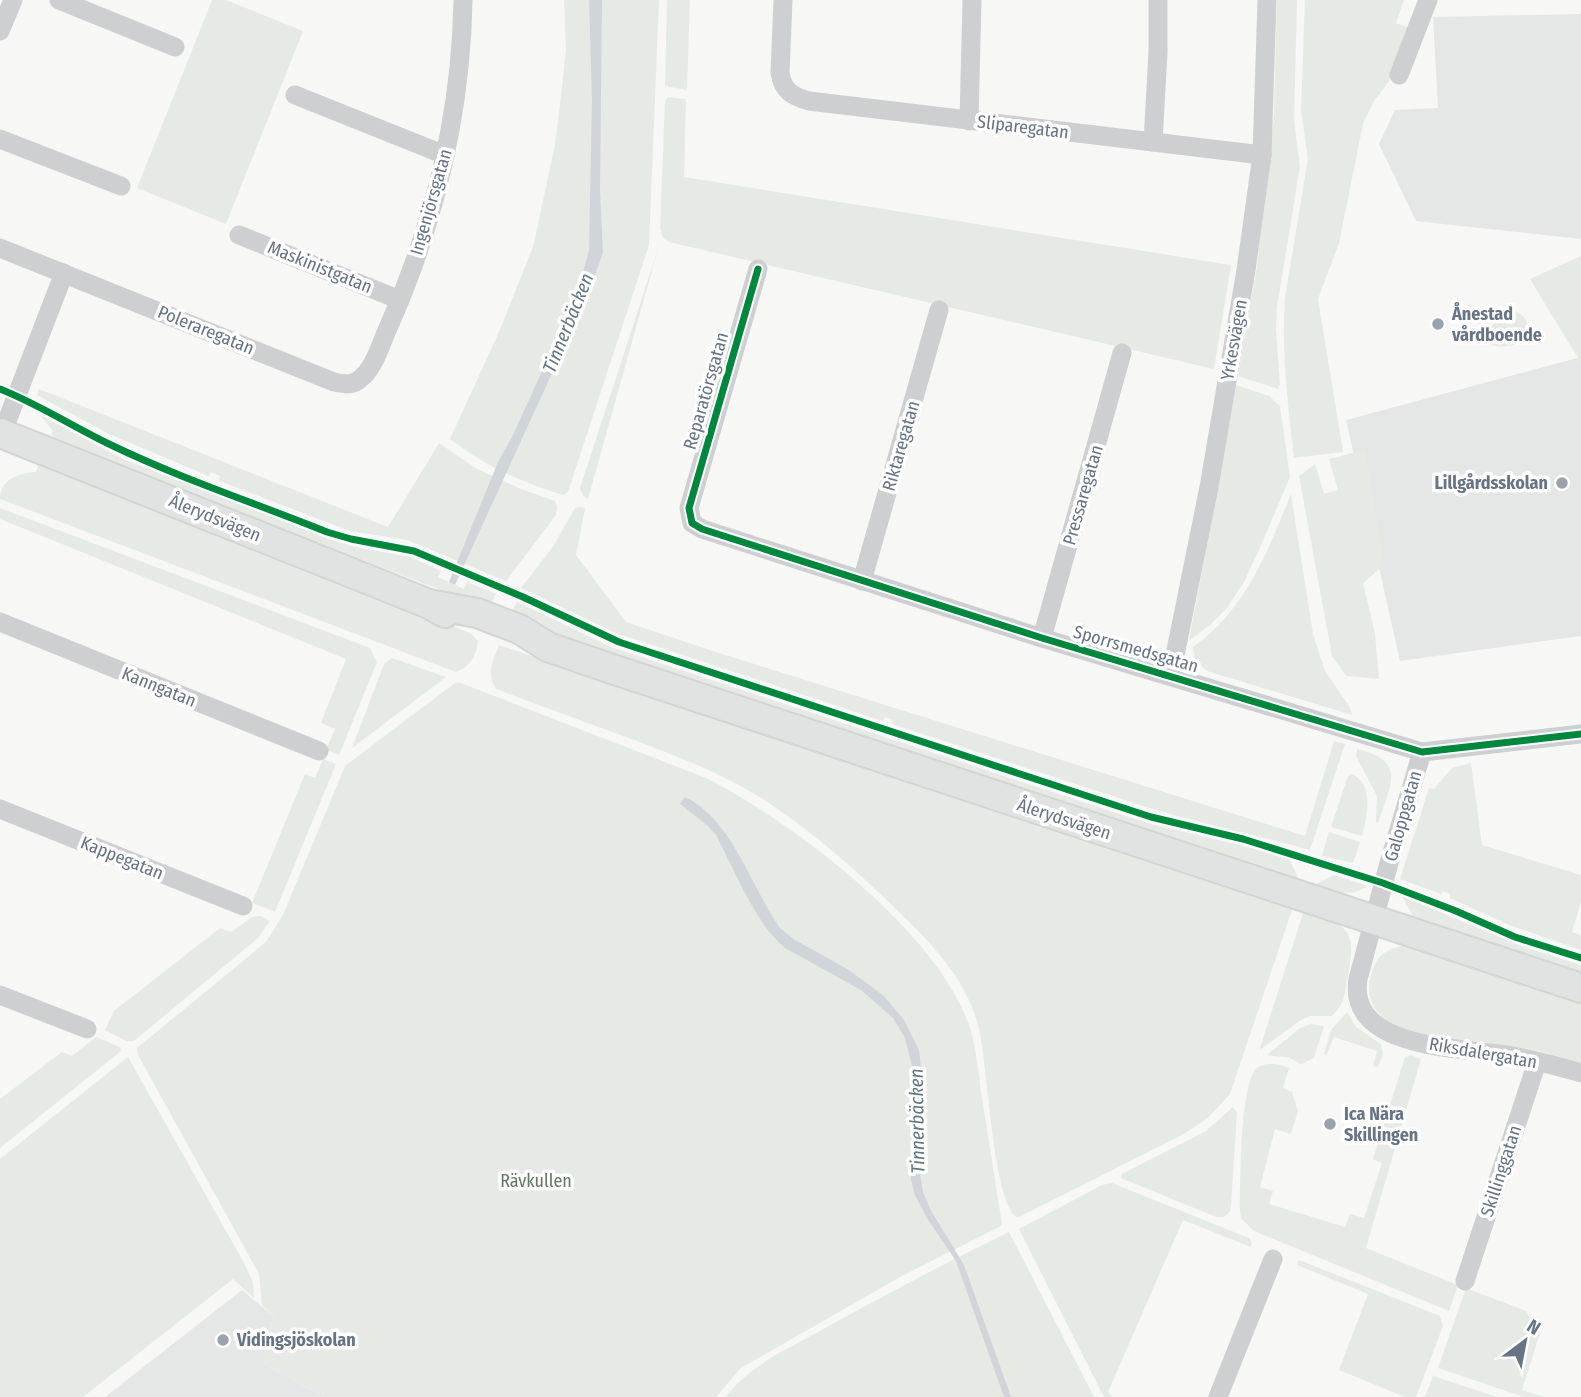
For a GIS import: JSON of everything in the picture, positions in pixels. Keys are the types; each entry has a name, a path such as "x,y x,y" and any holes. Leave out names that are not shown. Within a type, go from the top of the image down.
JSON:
{"main road":[{"name":"Ålerydsvägen","path":"1,435 429,604 471,628 513,643 548,647 1581,988"}],"street":[{"path":"0,31 13,0"},
{"path":"59,0 175,47"},
{"name":"Ingenjörsgatan","path":"348,385 360,379 368,369 400,300 429,219 457,93 463,0"},
{"name":"Sliparegatan","path":"783,0 780,73 786,91 809,102 1262,155"},
{"path":"969,121 972,0"},
{"path":"1153,142 1158,0"},
{"name":"Yrkesvägen","path":"1171,676 1234,341 1262,155 1267,0"},
{"path":"1399,75 1428,0"},
{"path":"295,94 445,155"},
{"path":"0,139 121,186"},
{"name":"Maskinistgatan","path":"239,235 400,300"},
{"name":"Poleraregatan","path":"0,248 334,382 348,385"},
{"name":"Reparatörsgatan","path":"692,523 689,508 758,269"},
{"path":"1,435 64,274"},
{"name":"Riktaregatan","path":"862,581 939,310"},
{"name":"Pressaregatan","path":"1042,638 1122,353"},
{"name":"Sporrsmedsgatan","path":"692,523 712,534 1042,638 1422,752 1581,734"},
{"name":"Kanngatan","path":"0,622 319,751"},
{"name":"Galoppgatan","path":"1374,921 1422,752"},
{"name":"Kappegatan","path":"0,809 243,906"},
{"name":"Riksdalergatan","path":"1374,921 1356,993 1364,1014 1381,1030 1437,1047 1510,1056 1581,1073"},
{"path":"0,995 87,1029"},
{"name":"Skillinggatan","path":"1465,1281 1537,1062"},
{"path":"1218,1397 1273,1259"}],"shaded area":[{"path":"1581,14 1581,239 1416,221 1379,144 1395,110 1438,108 1433,17"},
{"path":"1581,357 1581,636 1400,661 1346,420"},
{"name":"Vidingsjöskolan","path":"242,1290 273,1316 264,1364 324,1397 105,1397"}],"green space":[{"path":"212,0 226,0 303,31 226,224 137,188"},
{"path":"564,0 659,0 649,245 568,492 563,495 504,472 450,439 499,332 533,247 555,145 566,50"},
{"path":"667,0 690,0 687,90 665,86"},
{"path":"1277,0 1297,0 1294,120 1300,166 1277,307 1278,389 1238,376 1257,266 1274,117"},
{"path":"1305,0 1404,0 1396,23 1410,28 1390,80 1374,101 1363,124 1339,243 1318,299 1343,452 1294,458 1286,378 1284,318 1308,158 1301,111"},
{"path":"668,97 686,99 684,177 1231,265 1214,369 669,242 663,238 660,228 665,101"},
{"path":"658,249 588,499 583,496 580,488"},
{"path":"1581,256 1581,363 1530,279"},
{"path":"1491,308 1508,309 1522,315 1528,326 1522,342 1499,346 1478,339 1479,321"},
{"path":"1236,385 1269,396 1280,406 1290,477 1243,584 1227,608 1189,641"},
{"path":"39,389 388,527 439,443 477,469 555,501 556,515 506,581 407,540 350,531 219,481 220,476 211,472 209,476 109,434 37,395"},
{"path":"40,415 123,459 328,539 410,557 441,571 438,577 464,589 467,582 496,594 489,608 164,485 63,443 51,435 53,431"},
{"path":"1365,450 1384,565 1363,583 1375,634 1379,679 1346,676 1332,656 1299,476 1315,464 1324,494 1338,490 1329,459"},
{"path":"38,466 72,476 225,535 470,633 478,641 476,652 469,664 456,672 0,499 3,486 7,482 17,476 36,472"},
{"path":"1291,494 1313,634 1325,671 1349,706 1352,715 1207,671 1195,660 1193,647 1227,616 1253,578"},
{"path":"0,508 370,648 377,662 339,755 326,750 335,729 321,723 346,659 0,519"},
{"path":"575,508 585,508 576,555 626,622 1305,836 1334,741 1345,744 1310,850 1143,806 892,724 893,720 885,717 883,721 616,633 521,588 552,548"},
{"path":"517,602 611,647 1147,823 1290,860 1300,882 604,653 509,617"},
{"path":"499,645 1293,907 1230,1094 1208,1118 1182,1135 1019,1217 1015,1216 1007,1203 1001,1182 978,1025 956,976 934,948 881,894 834,852 766,801 715,773 680,758 496,689 491,672"},
{"path":"392,658 446,677 352,748 384,664"},
{"name":"Rävkullen","path":"455,683 461,683 706,778 741,797 821,853 862,886 900,922 932,960 957,998 972,1035 1002,1224 900,1277 741,1368 716,1397 324,1397 264,1364 273,1316 262,1305 259,1274 138,1055 137,1048 266,942 283,915 345,766"},
{"path":"1357,749 1373,754 1389,768 1390,786 1378,823 1377,796 1356,756"},
{"path":"323,759 336,764 275,912 252,903 305,774 315,778"},
{"path":"1471,763 1482,845 1581,875 1581,902 1572,932 1581,935 1581,950 1509,925 1450,898 1450,894 1443,891 1441,894 1400,879 1429,788 1434,789 1452,768"},
{"path":"1351,774 1359,778 1366,793 1367,810 1362,836 1331,827 1348,776"},
{"path":"1329,832 1360,842 1353,863 1322,856"},
{"path":"1334,875 1367,886 1347,893 1312,886"},
{"path":"1402,896 1521,946 1581,965 1581,974 1427,924 1413,916"},
{"path":"1304,910 1340,925 1350,938 1350,960 1344,998 1332,1016 1310,1016 1301,1020 1261,1049 1260,1048"},
{"path":"261,916 270,921 258,938 134,1041 126,1041 105,1030 114,1011 220,928 231,932 252,917"},
{"path":"1412,945 1581,1001 1581,1064 1536,1050 1421,1035 1396,1025 1377,1011 1369,991 1375,964 1382,955 1396,948"},
{"path":"1347,1012 1356,1027 1381,1044 1383,1054 1378,1067 1373,1066 1377,1051 1334,1037 1326,1056 1324,1054 1331,1030"},
{"path":"1311,1024 1324,1026 1314,1058 1301,1064 1290,1058 1267,1055 1300,1028"},
{"path":"96,1037 120,1047 121,1051 0,1148 0,1099 62,1052 72,1056"},
{"path":"1411,1055 1421,1059 1366,1248 1458,1285 1449,1311 1254,1231 1241,1218 1244,1112 1251,1077 1257,1068 1277,1064 1289,1068 1283,1088 1292,1092 1298,1111 1291,1134 1275,1129 1260,1187 1273,1191 1269,1204 1345,1227 1350,1214 1364,1218 1382,1163 1373,1159 1405,1057"},
{"path":"128,1057 244,1263 253,1282 254,1298 233,1279 83,1397 0,1397 0,1159"},
{"path":"1233,1107 1237,1112 1231,1206 1224,1217 1216,1217 1121,1178 1122,1174 1206,1131"},
{"path":"1112,1183 1249,1238 1252,1243 1251,1247 1183,1220 1108,1392 1112,1397 1104,1397 1019,1229 1102,1185"},
{"path":"1009,1232 1094,1397 726,1397 747,1375 772,1357 917,1278"},
{"path":"1299,1260 1440,1316 1443,1326 1416,1397 1405,1397 1339,1370 1368,1294 1297,1265"},
{"path":"1466,1288 1526,1311 1540,1333 1522,1390 1544,1397 1524,1397 1438,1368"},
{"path":"1433,1376 1497,1397 1425,1397"}],"water":[{"name":"Tinnerbäcken","path":"589,0 602,0 600,191 603,253 586,299 455,585 449,582 498,462 577,295 589,250 592,101"},
{"name":"Tinnerbäcken","path":"685,797 701,807 728,837 780,928 795,940 849,970 884,996 904,1020 919,1050 922,1078 919,1168 923,1192 930,1209 964,1265 1011,1397 1004,1397 956,1261 915,1195 911,1180 913,1070 905,1038 893,1018 861,990 785,948 774,938 746,896 716,835 680,804"}],"cycle path":[{"path":"758,269 689,508 692,523 702,529 1042,638 1422,752 1581,734"},
{"path":"0,389 162,468 327,532 414,551 523,597 619,642 1151,817 1243,839 1383,883 1515,937 1581,958"}],"place":[{"name":"Ånestad vårdboende","path":"1438,324"},
{"name":"Lillgårdsskolan","path":"1562,483"},
{"name":"Ica Nära Skillingen","path":"1330,1124"},
{"name":"Vidingsjöskolan","path":"223,1340"}]}
